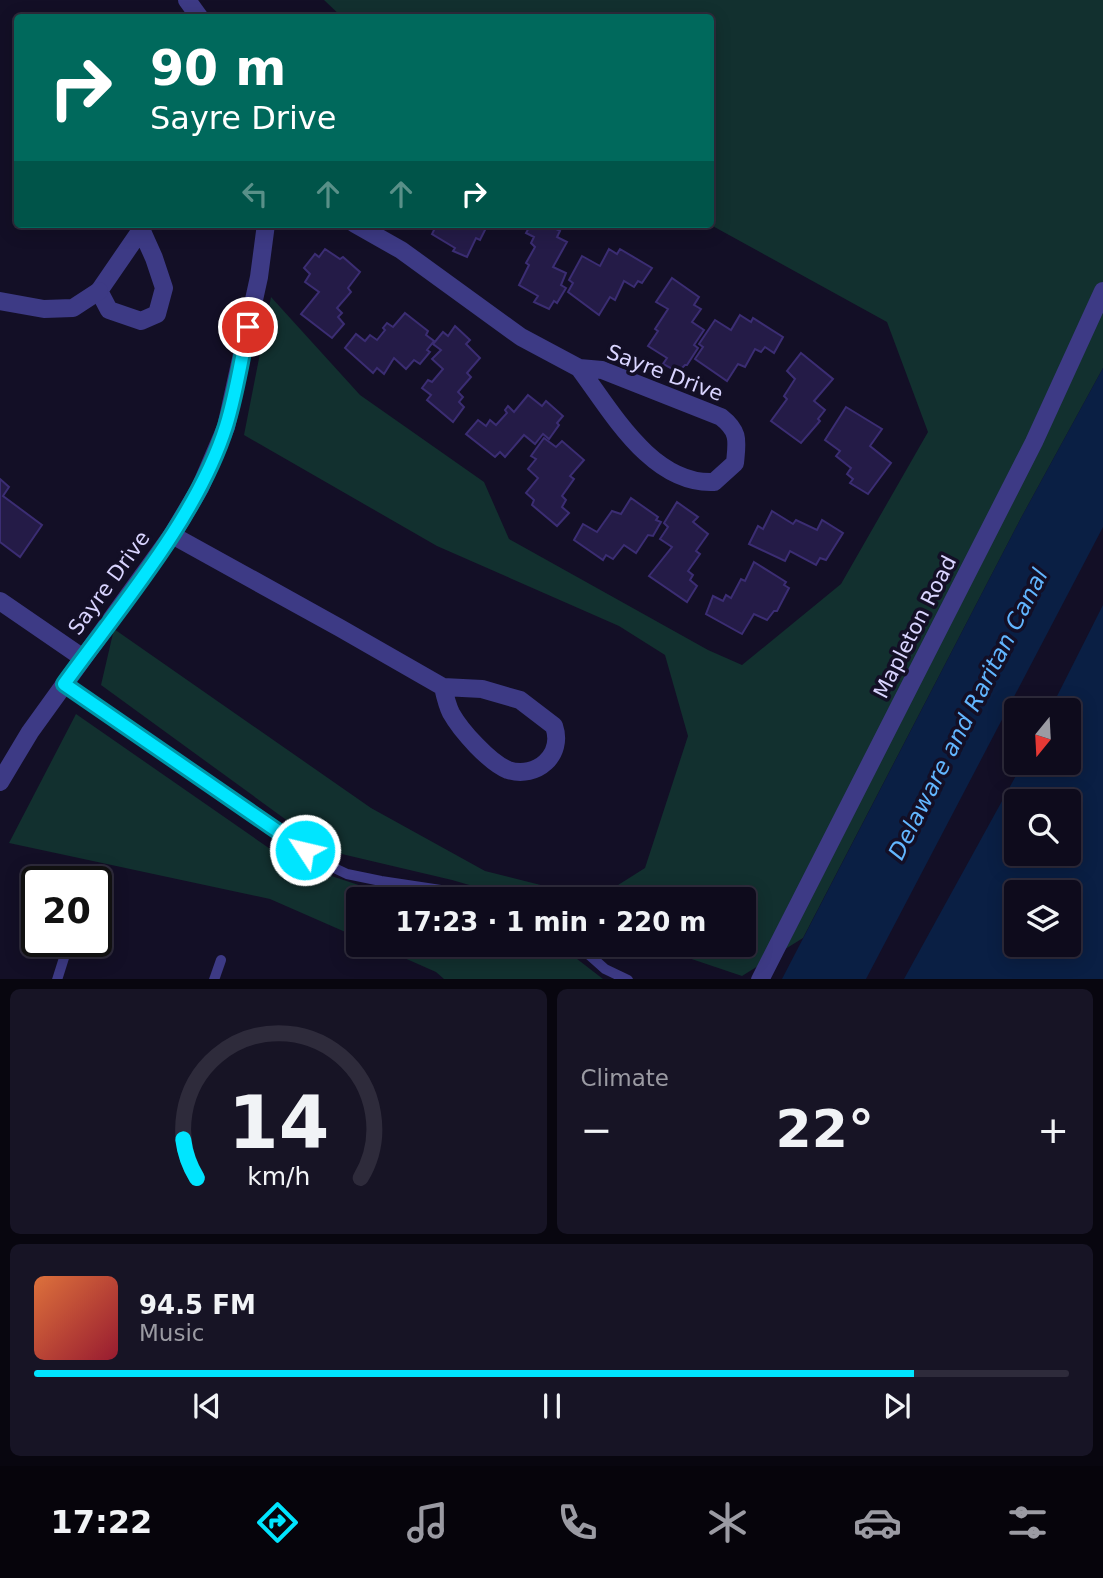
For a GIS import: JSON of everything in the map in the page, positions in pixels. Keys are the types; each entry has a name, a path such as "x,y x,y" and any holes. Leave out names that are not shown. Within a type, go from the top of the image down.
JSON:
{"street":[{"path":"0,301 44,309 73,308 99,290 142,228"},
{"path":"99,290 108,310 141,321 157,314 164,288 144,228"},
{"name":"Sayre Drive","path":"0,782 30,732 172,535 200,488 226,427 258,277 265,228"},
{"name":"Sayre Drive","path":"362,228 401,250 522,337 579,368 602,370 721,417 732,426 737,438 735,463 714,482 691,481 678,477 630,437 579,368"},
{"name":"Mapleton Road","path":"760,979 1034,442 1103,291"},
{"name":"Sayre Drive","path":"172,535 443,687 482,689 520,700 554,726 557,744 549,762 531,771 520,772 506,769 493,761 468,736 451,712 443,687"},
{"name":"Sayre Drive","path":"0,601 83,658"}],"lane":[{"path":"64,684 328,865 346,874 421,887"},
{"path":"57,979 64,957"},
{"path":"592,957 605,969 628,979"},
{"path":"214,979 220,960"}],"green space":[{"path":"324,0 1103,0 1103,368 1021,518 803,938 742,976 686,957 756,957 756,887 615,887 645,868 688,736 665,655 619,626 437,546 244,435 271,297 360,395 484,482 509,539 708,650 742,665 841,584 928,432 887,322 714,227 714,14 339,14"},
{"path":"114,629 371,808 485,871 548,887 476,887 329,851 101,685"},
{"path":"76,714 289,862 365,887 346,887 346,932 270,899 9,843"},
{"path":"402,957 575,957 603,979 444,979 436,972"}],"water":[{"name":"Delaware and Raritan Canal","path":"1103,368 1103,527 1013,698 1004,698 1004,716 866,979 782,979 1021,518"},
{"path":"1103,605 1103,979 904,979 1004,797 1004,866 1081,866 1081,789 1009,789 1016,775 1082,775 1082,698 1056,698"}],"building":[{"path":"435,228 486,228 480,240 476,238 467,257 453,251 455,248 432,234"},
{"path":"529,228 554,228 560,231 557,237 567,242 553,267 566,273 561,285 566,288 557,303 554,301 549,309 534,302 538,296 519,285 535,247 531,243 534,237 526,233"},
{"path":"325,249 340,259 343,257 360,272 348,288 351,292 337,308 342,313 338,317 344,324 332,338 301,314 319,292 305,282 310,274 304,268 315,254 319,257"},
{"path":"609,249 617,254 620,249 652,268 642,283 638,281 634,287 624,281 615,300 610,297 599,315 568,292 573,283 569,280 582,256 600,266"},
{"path":"672,278 699,297 694,305 701,309 692,322 704,330 694,345 698,348 687,365 678,372 663,364 667,358 648,346 668,309 656,302"},
{"path":"405,313 428,331 426,335 434,341 427,350 430,352 420,364 414,360 406,369 394,358 384,374 377,368 373,373 345,348 356,334 365,341 370,335 377,340 387,323 393,327"},
{"path":"740,315 751,322 753,318 783,337 774,353 765,347 761,352 755,349 745,367 738,364 727,381 695,359 703,347 699,344 715,320 731,330"},
{"path":"455,326 470,340 466,344 480,358 467,373 471,377 458,392 463,397 459,402 464,407 453,422 427,400 431,395 422,388 428,380 432,382 443,369 432,359 441,350 433,344 443,332 448,336"},
{"path":"801,353 833,379 814,401 825,410 818,419 820,421 801,443 771,421 787,399 784,396 795,379 787,371"},
{"path":"528,395 542,406 546,401 563,416 549,439 543,434 535,444 524,435 505,457 500,452 495,457 466,434 478,420 486,426 490,420 496,425 507,413 505,410 508,406 514,412"},
{"path":"846,407 882,429 870,446 891,463 868,494 850,483 853,479 847,474 851,468 836,456 840,451 825,440"},
{"path":"544,438 556,447 562,441 584,460 570,476 574,479 562,496 566,500 562,507 569,513 557,526 532,505 534,500 526,493 538,478 528,469 536,459 531,456"},
{"path":"0,479 9,487 3,496 42,525 20,557 0,542"},
{"path":"631,498 661,522 653,536 648,535 636,553 624,545 613,559 606,555 603,560 574,540 583,524 597,532 612,511 621,514"},
{"path":"677,502 698,517 693,522 708,534 696,551 700,554 688,571 693,575 690,580 697,586 687,602 649,576 672,547 660,539 668,527 664,523"},
{"path":"772,511 793,524 796,520 817,530 822,520 843,533 826,560 820,558 816,565 790,551 785,561 749,544 758,526 763,529"},
{"path":"754,562 786,582 784,585 789,588 777,611 767,620 754,614 742,634 706,614 713,596 723,601 726,595 731,598 741,579 745,581"}],"route":[{"path":"248,327 226,427 200,488 172,535 64,684 305,850"}]}
